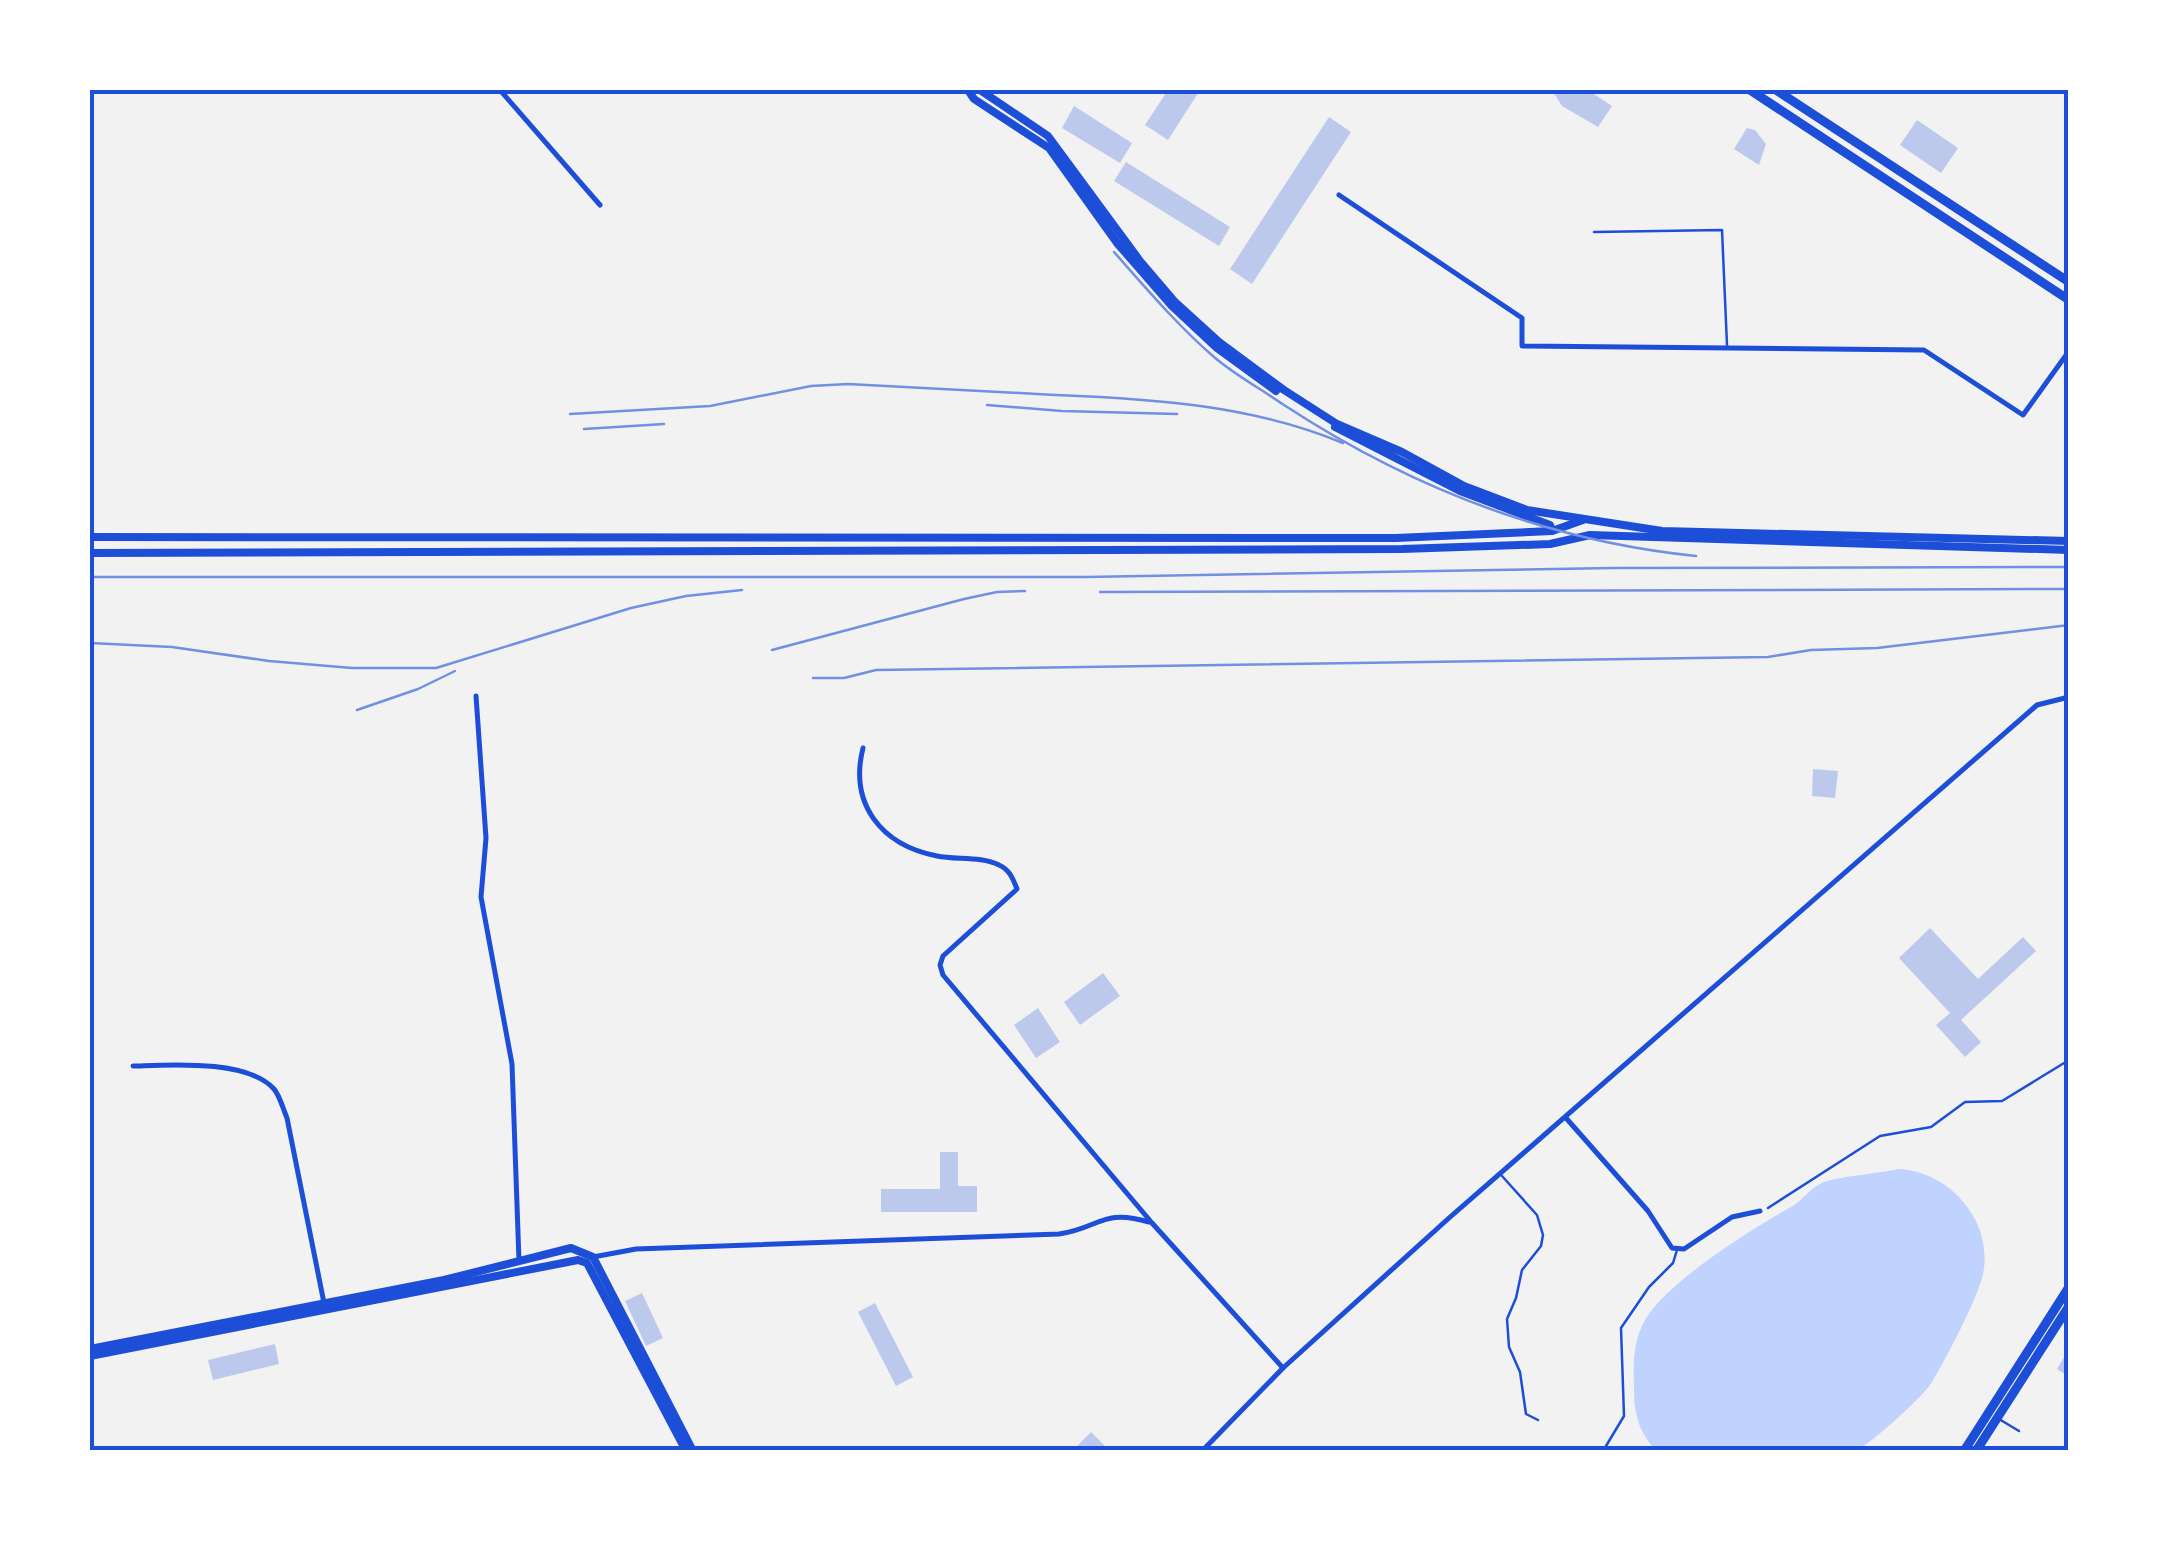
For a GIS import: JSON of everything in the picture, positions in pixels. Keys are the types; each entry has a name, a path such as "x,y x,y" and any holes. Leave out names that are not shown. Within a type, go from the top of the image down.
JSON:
{"main road":[{"path":"968,90 974,99 1048,148 1117,243 1172,306 1244,370 1398,462 1460,491 1582,538"},
{"path":"980,90 1048,136 1175,302 1242,361 1337,424 1402,452 1464,486 1527,510 1662,531 2069,541"},
{"path":"1750,90 2069,300"},
{"path":"1776,90 2069,282"},
{"path":"90,537 1268,539 1551,528 1583,520"},
{"path":"1582,538 1583,520"},
{"path":"90,553 1402,549 1550,544 1582,538 2069,550"},
{"path":"90,1352 572,1248 593,1257 690,1451"},
{"path":"90,1352 578,1260 587,1263 690,1451"},
{"path":"1964,1451 2069,1287"},
{"path":"1976,1451 2069,1306"}],"street":[{"path":"500,90 600,206"},
{"path":"1339,195 1522,318 1522,346 1924,350 2024,415 2069,351"},
{"path":"2020,268 2027,256"},
{"path":"476,696 486,838 481,896 512,1064 519,1261"},
{"path":"1202,1451 1283,1368 2037,705 2069,697"},
{"path":"863,748 859,787 871,816 888,838 934,856 1001,865 1012,875 1017,890 943,956 943,975 1152,1223 1283,1368"},
{"path":"132,1066 218,1067 255,1077 277,1092 287,1118 324,1303"},
{"path":"1566,1118 1639,1200 1672,1248 1684,1249 1732,1218 1760,1211"},
{"path":"593,1257 636,1249 1076,1232 1098,1219 1116,1215 1152,1223"}],"lane":[{"path":"1594,232 1722,230 1727,347"},
{"path":"1501,1174 1537,1215 1543,1235 1541,1246 1522,1270 1507,1319 1509,1346 1520,1372 1526,1414 1538,1420"},
{"path":"1603,1451 1624,1416 1621,1328 1649,1287 1673,1264 1677,1250"},
{"path":"1997,1418 2019,1431"}],"path":[{"path":"1760,1211 1880,1136 1931,1127 1965,1102 2002,1102 2069,1060"}],"water":[{"path":"1898,1169 1917,1172 1951,1189 1975,1218 1985,1255 1975,1298 1925,1391 1883,1431 1855,1451 1656,1451 1638,1421 1634,1370 1638,1336 1656,1305 1712,1257 1818,1185"}],"building":[{"path":"1168,90 1200,90 1168,140 1145,125"},
{"path":"1552,90 1588,90 1612,106 1598,127 1562,106"},
{"path":"1074,106 1132,143 1120,163 1062,128"},
{"path":"1329,117 1351,132 1252,284 1230,269"},
{"path":"1917,120 1958,148 1941,173 1900,145"},
{"path":"1747,128 1755,130 1766,144 1759,165 1734,149"},
{"path":"1126,162 1230,227 1219,246 1114,181"},
{"path":"1813,769 1838,771 1835,798 1812,796"},
{"path":"1930,928 1978,979 2023,937 2036,951 1961,1020 1981,1042 1965,1057 1936,1025 1950,1013 1899,958"},
{"path":"1103,973 1120,996 1080,1025 1064,1002"},
{"path":"1038,1008 1060,1042 1036,1058 1014,1025"},
{"path":"940,1152 958,1152 958,1186 977,1186 977,1212 881,1212 881,1189 940,1189"},
{"path":"642,1293 663,1338 646,1346 625,1301"},
{"path":"875,1303 913,1377 896,1386 858,1312"},
{"path":"275,1344 279,1364 213,1380 208,1360"},
{"path":"2066,1354 2069,1356 2069,1377 2057,1369"},
{"path":"1091,1432 1110,1451 1072,1451"}],"railway":[{"path":"1114,252 1175,320 1222,364 1380,461 1533,523 1641,549 1696,556"},
{"path":"570,414 710,406 811,386 848,384 1202,406 1273,420 1343,443"},
{"path":"987,405 1177,414"},
{"path":"584,429 664,424"},
{"path":"90,577 1086,577 1613,568 2069,567"},
{"path":"1100,592 2069,589"},
{"path":"90,643 172,647 352,668 436,668 631,608 686,596 742,590"},
{"path":"772,650 964,599 1025,591"},
{"path":"813,678 844,678 876,670 1768,657 2069,625"},
{"path":"357,710 418,689 455,671"}]}
